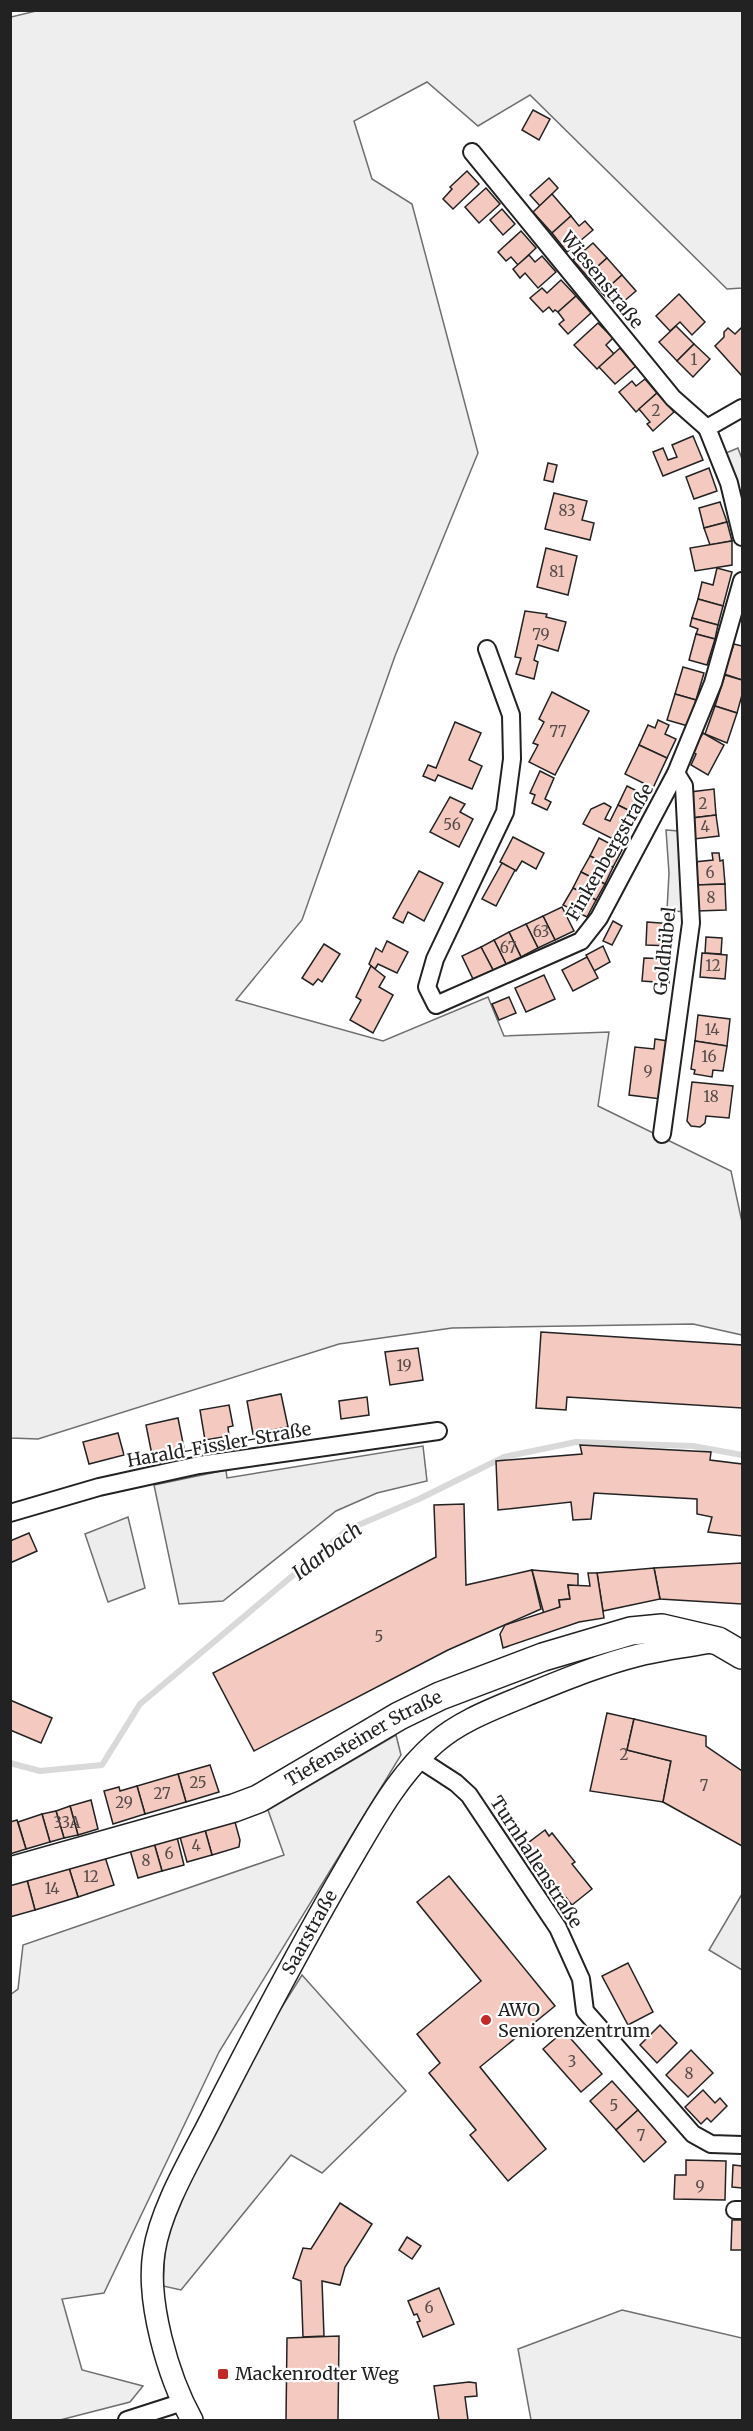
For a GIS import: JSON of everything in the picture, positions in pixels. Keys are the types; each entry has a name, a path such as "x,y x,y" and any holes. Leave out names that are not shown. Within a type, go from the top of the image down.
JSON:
{"main road":[{"name":"Tiefensteiner Straße","path":"10,1871 234,1808 258,1799 399,1716 430,1701 543,1657 631,1631 652,1628 682,1631 718,1641 742,1655"}],"street":[{"name":"Wiesenstraße","path":"472,152 674,398 707,428"},
{"path":"742,410 707,428 729,483 742,537"},
{"name":"Finkenbergstraße","path":"487,649 511,715 512,759 505,812 435,959 428,987 436,1005 581,941 599,918 676,773 713,683 742,581"},
{"name":"Goldhübel","path":"662,1134 691,922 684,786 676,773"},
{"name":"Harald-Fissler-Straße","path":"10,1513 99,1487 199,1465 438,1431"},
{"name":"Saarstraße","path":"188,2411 163,2344 153,2285 153,2253 161,2226 179,2183 236,2071 326,1903 390,1794 419,1759 456,1726 492,1709 560,1682 641,1655 718,1641"},
{"name":"Turnhallenstraße","path":"419,1759 456,1783 469,1795 545,1906 558,1928 581,1979 585,2011 693,2134 711,2144 742,2145"},
{"path":"126,2421 188,2411"}],"shaded area":[{"path":"40,10 742,11 742,288 727,289 530,95 478,126 427,82 354,121 372,179 412,204 478,453 395,656 302,920 236,1000 383,1041 488,997 504,1036 609,1032 598,1106 731,1171 742,1222 742,1335 693,1324 452,1328 339,1344 38,1439 11,1438 11,17"},
{"path":"738,448 742,459 742,503 726,453"},
{"path":"666,830 679,831 684,912 667,910 669,873"},
{"path":"423,1446 427,1481 377,1493 336,1511 223,1601 179,1604 154,1485 226,1470 227,1478"},
{"path":"128,1517 145,1588 108,1602 85,1534"},
{"path":"396,1735 401,1755 219,2052 104,2293 62,2299 82,2370 143,2386 130,2402 60,2420 11,2420 10,1995 18,1989 23,1945 284,1855 268,1810"},
{"path":"742,1894 742,1970 709,1950"},
{"path":"302,1975 406,2091 322,2173 291,2155 181,2290 163,2286 166,2230 236,2080"},
{"path":"622,2310 742,2338 742,2420 531,2420 518,2349"}],"building":[{"path":"533,110 550,119 539,140 522,130"},
{"path":"467,171 479,184 453,209 443,199 452,189 450,187"},
{"path":"549,178 558,188 540,206 530,195"},
{"path":"486,188 500,204 479,223 465,207"},
{"path":"552,194 571,216 552,233 533,212"},
{"path":"502,209 515,224 503,235 490,220"},
{"path":"571,216 579,226 585,221 593,230 567,252 552,233"},
{"path":"521,231 536,248 518,265 511,257 506,261 498,252"},
{"path":"593,243 607,258 587,276 573,260"},
{"path":"529,255 535,262 542,256 556,272 538,288 525,273 520,278 513,269"},
{"path":"607,258 622,275 602,293 587,276"},
{"path":"622,275 636,291 616,308 602,293"},
{"path":"561,280 576,296 558,312 555,310 553,312 549,307 543,312 530,298 542,288 547,293"},
{"path":"679,294 705,322 692,335 680,322 670,331 656,316"},
{"path":"576,296 591,313 568,334 559,324 564,320 558,312"},
{"path":"598,323 613,338 606,345 614,354 597,369 574,345"},
{"path":"676,326 694,344 677,361 659,342"},
{"path":"742,327 742,376 715,346 724,337 724,332 728,328 735,334"},
{"path":"694,344 710,359 693,377 677,361"},
{"path":"620,348 636,366 615,384 599,367"},
{"path":"645,379 657,393 636,412 619,392 632,381 636,386"},
{"path":"657,393 674,412 653,431 647,424 650,422 639,409"},
{"path":"693,436 703,460 663,476 653,452 663,448 668,460 677,457 672,445"},
{"path":"548,463 557,465 553,482 544,480"},
{"path":"709,468 717,491 694,499 686,477"},
{"path":"554,493 587,501 582,520 594,523 590,540 545,529"},
{"path":"720,502 727,522 704,528 699,508"},
{"path":"727,522 732,541 710,545 704,528"},
{"path":"732,541 732,565 695,571 690,548"},
{"path":"546,548 577,556 568,595 537,587"},
{"path":"717,568 732,572 723,606 698,599 702,582 713,585"},
{"path":"698,599 723,606 718,625 692,618"},
{"path":"525,611 547,614 546,617 566,622 558,651 538,645 534,660 538,662 534,679 516,674 521,658 515,657"},
{"path":"692,618 718,625 715,639 696,634 698,629 690,626"},
{"path":"696,634 715,639 707,665 689,660"},
{"path":"734,644 742,646 742,680 724,674"},
{"path":"683,667 704,673 696,700 675,694"},
{"path":"725,675 742,680 742,695 737,713 715,706"},
{"path":"552,692 589,711 555,775 529,762 538,745 533,743 544,722 539,719"},
{"path":"675,694 696,700 688,726 667,720"},
{"path":"715,706 737,713 727,743 705,734"},
{"path":"658,720 669,725 665,734 676,739 667,758 639,745 648,725 655,728"},
{"path":"455,722 481,733 469,760 482,766 472,789 438,775 435,781 423,776 428,765 436,768"},
{"path":"703,733 724,745 708,775 691,765 696,754 692,752"},
{"path":"639,745 667,758 653,788 625,774"},
{"path":"540,771 554,778 545,799 551,802 547,810 532,803 535,795 530,793"},
{"path":"627,786 647,796 638,815 618,805"},
{"path":"714,789 716,815 692,818 690,792"},
{"path":"450,797 465,804 460,812 473,819 459,847 430,832"},
{"path":"604,803 611,807 605,819 610,821 618,805 638,815 623,844 583,824 591,809"},
{"path":"716,815 719,836 694,839 692,818"},
{"path":"513,837 544,853 536,869 522,861 516,871 500,862"},
{"path":"599,838 622,850 613,867 590,856"},
{"path":"712,853 719,853 720,861 723,860 725,884 696,885 694,862 713,860"},
{"path":"590,856 613,867 605,884 581,872"},
{"path":"502,863 515,870 496,906 482,899"},
{"path":"419,871 443,883 424,921 408,912 403,923 393,918"},
{"path":"581,872 605,884 596,900 573,888"},
{"path":"725,884 726,910 697,911 696,885"},
{"path":"573,888 596,900 587,917 563,905"},
{"path":"562,907 574,931 555,940 543,916"},
{"path":"543,916 555,940 538,948 526,924"},
{"path":"613,921 622,926 612,945 603,941"},
{"path":"647,922 673,924 671,946 646,945"},
{"path":"526,924 538,948 521,957 509,932"},
{"path":"509,932 521,957 506,964 494,940"},
{"path":"706,937 722,938 721,954 705,953"},
{"path":"494,940 506,964 493,970 481,947"},
{"path":"387,941 408,952 397,973 378,964 375,969 369,964 376,948 382,952"},
{"path":"324,944 340,954 322,982 318,979 313,985 302,978"},
{"path":"603,946 610,962 594,971 586,955"},
{"path":"481,947 493,970 473,979 462,956"},
{"path":"702,953 727,955 725,979 700,977"},
{"path":"587,957 598,978 573,991 562,970"},
{"path":"644,958 670,959 669,983 642,981"},
{"path":"371,966 385,977 379,987 393,995 373,1033 350,1020 361,1000 356,997"},
{"path":"544,975 555,999 526,1012 515,988"},
{"path":"509,997 516,1013 499,1020 492,1004"},
{"path":"698,1015 730,1019 727,1046 695,1041"},
{"path":"655,1039 668,1041 661,1099 629,1095 635,1047 654,1049"},
{"path":"695,1041 727,1046 723,1071 713,1070 712,1077 694,1074 695,1070 691,1069"},
{"path":"692,1082 733,1086 729,1118 706,1116 705,1123 700,1127 691,1126 687,1121"},
{"path":"541,1332 742,1345 742,1408 567,1397 566,1410 536,1408"},
{"path":"418,1348 423,1380 390,1385 385,1352"},
{"path":"281,1394 288,1427 253,1434 247,1401"},
{"path":"367,1397 369,1415 341,1419 339,1401"},
{"path":"229,1405 233,1426 228,1427 229,1436 205,1440 200,1410"},
{"path":"178,1418 184,1448 152,1455 146,1425"},
{"path":"118,1433 124,1455 89,1464 83,1442"},
{"path":"580,1445 711,1452 710,1460 742,1464 742,1536 708,1532 712,1517 697,1514 697,1499 594,1493 591,1519 573,1520 571,1502 498,1510 496,1461 582,1454"},
{"path":"464,1504 466,1585 532,1570 541,1609 448,1650 254,1751 213,1673 436,1557 434,1505"},
{"path":"29,1533 37,1551 10,1563 10,1541"},
{"path":"742,1563 742,1604 660,1599 654,1568"},
{"path":"654,1568 660,1599 603,1611 597,1573"},
{"path":"532,1570 578,1574 578,1586 568,1585 570,1599 559,1600 560,1607 544,1614"},
{"path":"588,1573 597,1573 604,1618 579,1622 503,1648 500,1634 505,1625 560,1607 559,1600 570,1599 568,1585 590,1586"},
{"path":"10,1700 52,1718 41,1743 10,1730"},
{"path":"607,1713 634,1719 627,1750 671,1761 663,1802 590,1791"},
{"path":"634,1719 706,1736 706,1746 742,1771 742,1846 663,1802 671,1761 627,1750"},
{"path":"210,1765 219,1792 186,1802 178,1774"},
{"path":"178,1774 186,1802 145,1814 137,1786"},
{"path":"137,1786 145,1814 113,1824 104,1791 119,1787 120,1791"},
{"path":"91,1800 98,1829 78,1835 70,1806"},
{"path":"70,1806 78,1835 64,1838 56,1811"},
{"path":"56,1811 64,1838 50,1842 42,1814"},
{"path":"42,1814 50,1842 26,1849 18,1822"},
{"path":"17,1820 26,1849 10,1854 10,1822"},
{"path":"235,1822 240,1840 239,1847 212,1855 205,1830"},
{"path":"205,1830 212,1855 187,1862 180,1837"},
{"path":"545,1830 549,1836 552,1833 575,1862 572,1864 592,1889 572,1905 524,1846"},
{"path":"177,1837 184,1865 162,1871 154,1843"},
{"path":"154,1843 162,1871 138,1878 130,1850"},
{"path":"105,1857 114,1885 78,1897 69,1868"},
{"path":"69,1868 78,1897 35,1910 27,1880"},
{"name":"AWO Seniorenzentrum","path":"449,1876 555,2006 480,2067 546,2149 508,2181 470,2135 476,2130 429,2073 440,2063 417,2034 481,1981 417,1902"},
{"path":"27,1880 35,1910 10,1917 10,1885"},
{"path":"628,1963 653,2012 628,2025 602,1976"},
{"path":"660,2025 677,2043 657,2063 640,2045"},
{"path":"564,2031 602,2074 581,2092 543,2049"},
{"path":"691,2050 713,2073 688,2097 666,2075"},
{"path":"612,2081 638,2110 616,2130 590,2101"},
{"path":"703,2090 715,2103 720,2098 727,2106 711,2122 707,2118 701,2124 685,2107"},
{"path":"638,2110 666,2142 644,2162 616,2130"},
{"path":"686,2160 726,2161 725,2200 674,2199 675,2175 686,2175"},
{"path":"733,2165 742,2166 742,2188 732,2187"},
{"path":"340,2203 372,2224 345,2267 340,2285 322,2281 324,2336 303,2337 301,2281 293,2278 303,2248 311,2249"},
{"path":"732,2220 742,2220 742,2250 731,2250"},
{"path":"407,2237 421,2246 412,2259 399,2250"},
{"path":"439,2288 454,2324 423,2337 417,2322 420,2321 417,2314 414,2315 408,2301"},
{"path":"339,2336 338,2420 286,2420 287,2338"},
{"path":"476,2383 477,2396 465,2397 468,2420 439,2420 434,2386"}],"waterway":[{"name":"Idarbach","path":"10,1763 40,1771 102,1765 140,1704 347,1530 419,1499 504,1457 576,1442 693,1446 742,1455"}],"place":[{"name":"AWO Seniorenzentrum","path":"486,2020"},
{"name":"Mackenrodter Weg","path":"223,2374"}]}
